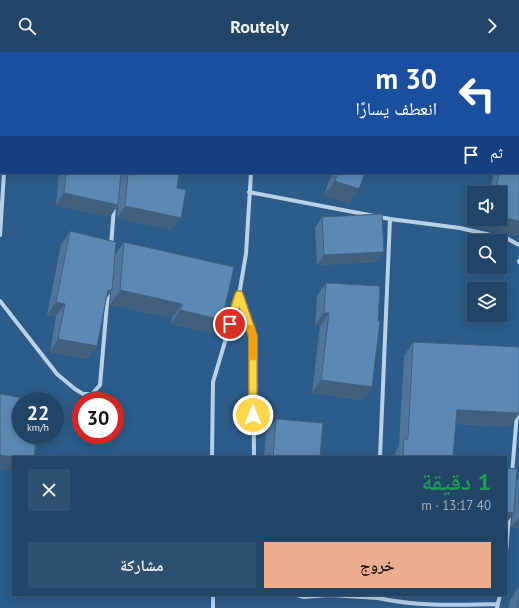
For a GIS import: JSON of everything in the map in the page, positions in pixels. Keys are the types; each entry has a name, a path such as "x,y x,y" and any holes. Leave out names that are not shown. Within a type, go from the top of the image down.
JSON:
{"street":[{"path":"0,235 4,174"},
{"path":"212,456 213,382 239,295 246,254 251,174"},
{"path":"250,192 390,219 460,228 508,239 519,245"},
{"path":"111,252 115,204"},
{"path":"380,456 390,219"},
{"path":"0,301 57,374 83,394 92,394 100,385 108,283"},
{"path":"239,295 253,336 254,456"},
{"path":"512,481 517,410"},
{"path":"507,539 509,513"},
{"path":"213,596 213,608"},
{"path":"300,596 316,596"},
{"path":"354,596 378,597 396,602 438,605 498,606 500,596"}],"building":[{"path":"66,174 121,174 118,205 64,193"},
{"path":"128,174 179,174 177,188 186,190 181,218 125,206"},
{"path":"337,174 365,174 359,189 335,181"},
{"path":"499,174 519,174 519,221 507,218 507,186 496,186"},
{"path":"382,214 384,252 324,255 322,217"},
{"path":"70,231 116,242 112,290 108,290 97,346 58,339 65,304 56,302"},
{"path":"124,242 234,267 222,320 180,310 182,304 120,290"},
{"path":"326,283 380,286 378,321 380,321 372,387 321,380 329,313 324,313"},
{"path":"413,342 519,347 519,413 457,410 453,456 403,456 404,439 408,439"},
{"path":"0,394 12,396 12,444 36,444 34,456 12,457 0,455"},
{"path":"276,419 323,423 320,456 273,456"},
{"path":"507,468 517,469 514,513 507,512"},
{"path":"519,592 519,608 517,608"}],"slow traffic":[{"path":"250,328 253,336 253,357"}],"route":[{"path":"230,324 239,295 253,336 253,415"}]}
